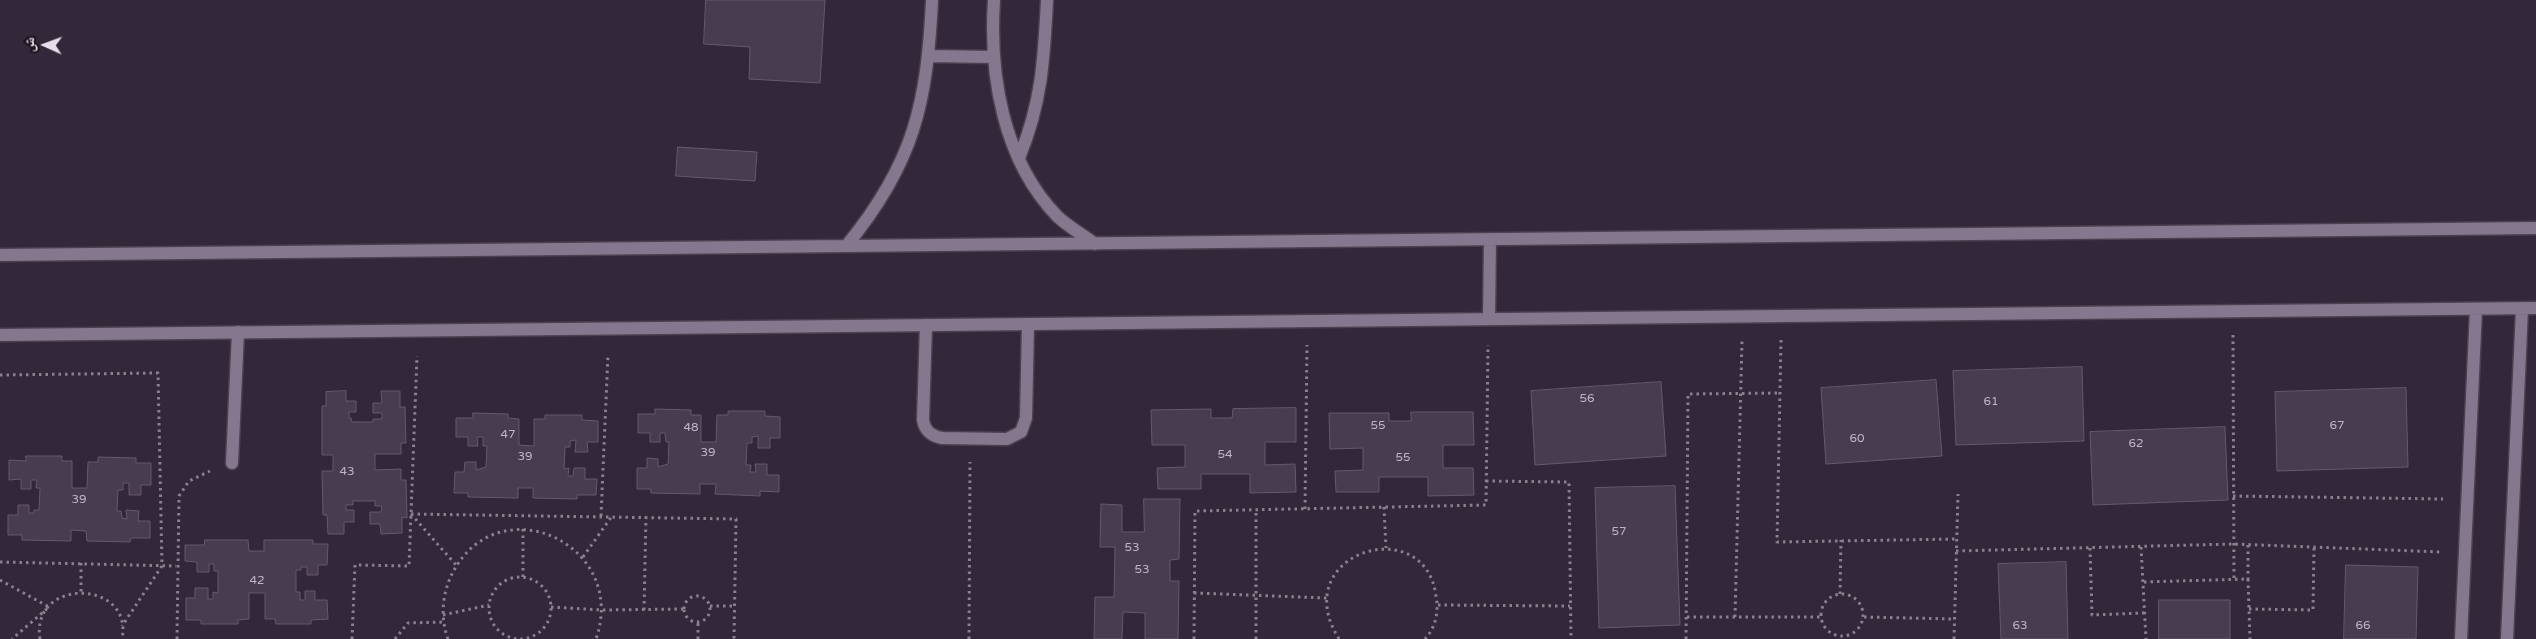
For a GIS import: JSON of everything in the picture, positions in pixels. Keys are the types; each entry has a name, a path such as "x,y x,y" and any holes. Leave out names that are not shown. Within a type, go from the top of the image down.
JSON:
{"street":[{"path":"846,245 884,195 899,168 921,108 929,56 932,0"},
{"path":"994,0 993,57 998,92 1006,125 1019,158 1036,188 1059,217 1095,244"},
{"path":"1019,158 1031,129 1039,98 1047,0"},
{"path":"929,56 993,57"},
{"path":"0,255 2536,228"},
{"path":"1489,319 1490,239"},
{"path":"2508,639 2522,308"},
{"path":"0,335 2536,308"},
{"path":"2461,639 2476,310"},
{"path":"926,325 924,427 934,437 1007,440 1021,432 1025,425 1028,324"},
{"path":"232,463 238,332"}],"path":[{"path":"2232,312 2234,579"},
{"path":"1781,316 1777,542 1956,539"},
{"path":"1735,617 1743,317"},
{"path":"1194,639 1195,511 1486,506 1489,319"},
{"path":"1305,509 1308,321"},
{"path":"601,516 609,328"},
{"path":"352,639 355,564 409,566 418,330"},
{"path":"0,375 158,373 162,566 122,626"},
{"path":"1686,639 1688,394 1780,393"},
{"path":"969,639 971,439"},
{"path":"177,639 176,566 178,504 183,488 197,476 232,463"},
{"path":"1486,481 1569,482 1571,639"},
{"path":"1954,639 1958,494"},
{"path":"2233,496 2468,500"},
{"path":"1384,507 1386,548"},
{"path":"1256,510 1256,639"},
{"path":"412,514 646,516 736,519 734,639"},
{"path":"412,514 456,565"},
{"path":"583,557 612,516"},
{"path":"644,610 646,516"},
{"path":"523,529 523,577"},
{"path":"448,639 443,615 444,598 448,581 456,565 478,543 507,531 523,529 556,537 583,557 597,582 602,610 596,639"},
{"path":"1840,594 1842,540"},
{"path":"1956,551 2234,544 2465,553"},
{"path":"2248,545 2250,639"},
{"path":"2142,547 2146,639"},
{"path":"1338,639 1327,613 1327,598 1331,582 1340,567 1353,556 1369,550 1386,548 1402,552 1423,567 1436,588 1438,606 1436,620 1425,639"},
{"path":"2090,548 2092,615 2145,613"},
{"path":"2249,609 2313,610 2314,548"},
{"path":"0,562 176,566"},
{"path":"81,563 81,592"},
{"path":"523,577 534,580 543,586 549,596 551,607 549,618 544,628 536,635 525,639 503,634 495,626 490,616 489,605 496,588 504,581 523,577"},
{"path":"2144,582 2248,579"},
{"path":"0,580 49,607"},
{"path":"12,639 59,598 81,592 93,593 104,598 119,615 123,637 127,639"},
{"path":"1194,593 1327,598"},
{"path":"1840,594 1854,597 1860,603 1864,617 1861,625 1855,632 1838,636 1829,632 1824,626 1821,617 1826,602 1840,594"},
{"path":"699,595 706,598 710,606 710,613 705,619 698,622 691,620 684,609 686,601 692,596 699,595"},
{"path":"443,615 489,605"},
{"path":"710,606 734,606"},
{"path":"1438,606 1570,606"},
{"path":"40,639 42,619 49,607"},
{"path":"551,607 602,610 684,609"},
{"path":"1687,617 1821,617"},
{"path":"1864,617 1954,619"},
{"path":"395,639 408,623 444,622"},
{"path":"698,622 698,639"}],"building":[{"path":"706,0 825,0 820,83 749,79 750,47 704,44"},
{"path":"678,147 757,152 755,181 676,176"},
{"path":"2082,367 2084,441 1956,445 1953,371"},
{"path":"1936,380 1942,456 1826,464 1821,388"},
{"path":"1661,382 1666,456 1535,465 1531,391"},
{"path":"2406,388 2408,467 2277,471 2275,392"},
{"path":"346,391 346,401 356,401 356,412 349,412 349,418 351,418 352,422 373,422 373,419 382,419 382,413 373,413 373,403 382,403 381,391 400,391 400,407 405,407 406,443 401,443 401,454 375,454 375,470 401,469 401,480 406,480 407,518 402,517 402,533 381,534 380,524 370,524 370,512 381,512 382,506 375,506 375,501 353,501 353,505 346,505 346,510 354,510 354,522 344,522 344,534 328,534 327,515 323,515 322,471 333,471 333,455 322,455 322,406 326,406 326,392"},
{"path":"1296,408 1296,442 1265,442 1265,465 1295,464 1296,492 1250,493 1250,474 1201,474 1201,489 1158,489 1157,468 1185,467 1185,445 1152,445 1151,410 1211,409 1211,418 1232,418 1233,409"},
{"path":"655,409 691,410 691,415 701,415 701,442 716,442 717,415 728,415 728,411 765,411 765,416 780,417 780,438 770,438 770,448 758,448 758,436 752,437 752,443 747,443 746,465 751,465 750,472 756,472 755,464 767,464 767,475 779,475 779,492 760,491 760,496 715,494 716,484 700,484 700,494 651,493 651,489 637,489 637,468 647,468 647,458 658,459 658,467 668,464 669,442 666,442 665,433 660,433 660,442 650,442 650,433 638,433 638,414 655,414"},
{"path":"1411,412 1473,412 1474,445 1443,445 1443,468 1473,468 1474,495 1428,496 1428,477 1379,477 1379,492 1336,492 1335,471 1363,470 1363,448 1330,449 1329,413 1389,413 1389,421 1411,421"},
{"path":"473,413 508,414 508,418 519,419 519,445 534,446 534,419 545,419 545,415 582,415 582,420 598,421 598,442 587,442 588,452 575,452 576,440 570,441 570,447 565,447 564,469 569,468 568,476 573,476 574,468 585,468 585,479 597,479 596,495 577,495 577,499 533,498 533,488 518,488 518,498 468,497 468,493 454,493 455,472 464,472 465,462 476,462 476,470 486,467 487,446 483,446 483,437 477,437 478,446 468,446 468,437 456,437 456,418 473,418"},
{"path":"2225,427 2228,500 2093,505 2090,432"},
{"path":"26,456 62,456 62,461 72,461 72,488 87,488 88,462 98,462 98,457 136,458 136,463 151,463 151,485 141,485 141,495 129,495 129,483 123,483 123,490 118,490 117,511 121,511 122,518 127,519 126,510 139,511 138,521 150,521 150,538 131,538 130,542 87,541 86,531 71,530 71,541 22,540 22,535 8,535 8,515 18,515 18,505 29,505 29,513 39,510 40,488 36,488 37,480 31,480 31,489 21,489 21,479 9,480 9,460 26,461"},
{"path":"1675,486 1680,625 1599,628 1595,488"},
{"path":"1144,499 1180,499 1179,559 1170,560 1170,581 1179,581 1178,639 1145,639 1145,613 1123,612 1122,639 1094,639 1095,597 1114,597 1115,547 1100,547 1101,504 1122,505 1122,532 1144,532"},
{"path":"205,540 248,540 249,551 264,551 264,540 313,540 313,544 328,544 327,565 318,565 318,575 307,575 307,567 301,567 301,570 296,570 296,592 300,592 300,600 305,600 305,591 315,591 315,600 327,600 328,619 311,620 311,624 276,624 275,619 265,619 265,593 249,593 249,619 238,620 238,624 201,624 201,620 186,620 186,598 195,598 195,588 208,588 208,599 213,599 213,592 218,593 218,571 214,571 214,564 209,564 209,572 197,572 197,562 185,561 185,545 204,545"},
{"path":"2066,562 2068,639 2001,639 1998,564"},
{"path":"2346,565 2418,567 2416,639 2344,639"},
{"path":"2159,600 2230,600 2230,639 2159,639"}]}
